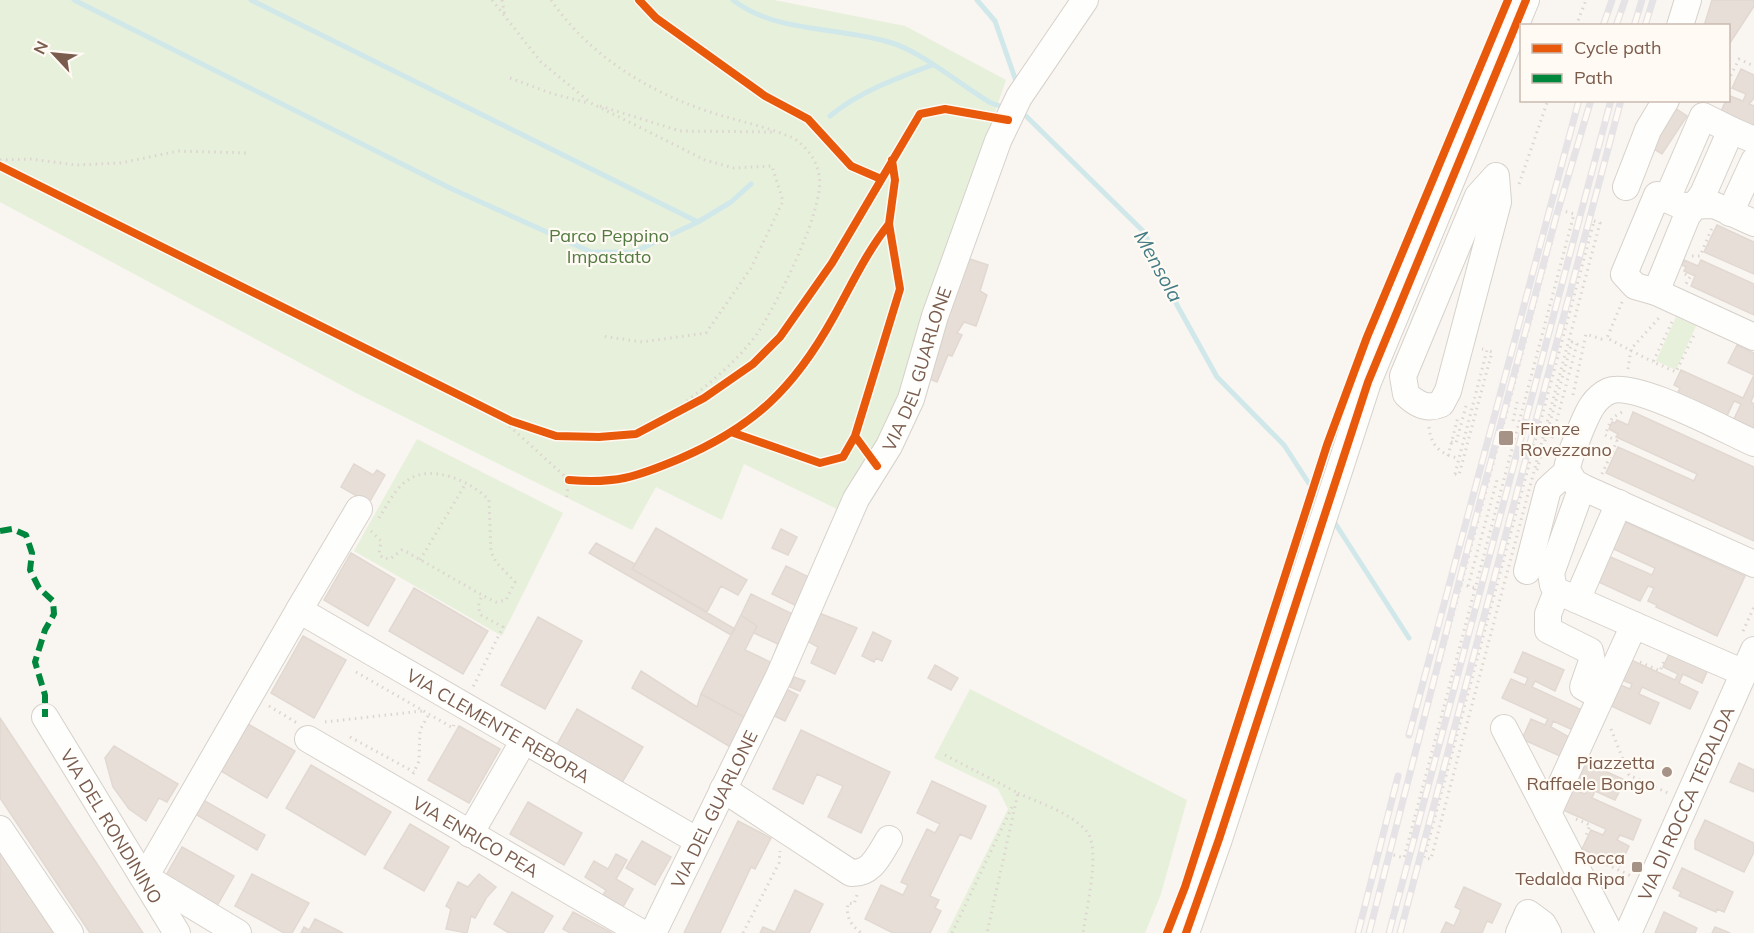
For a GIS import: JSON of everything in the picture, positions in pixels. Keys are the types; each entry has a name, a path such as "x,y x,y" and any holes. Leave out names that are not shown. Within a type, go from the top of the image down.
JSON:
{"street":[{"name":"VIA DEL GUARLONE","path":"653,933 783,666 856,499 890,446 911,399 935,316 1013,108 1085,0"},
{"path":"1186,933 1219,839 1368,382 1526,0"},
{"path":"1681,24 1688,0"},
{"path":"1626,187 1648,130 1665,102"},
{"path":"1661,301 1687,216 1743,135 1703,116 1667,199"},
{"path":"1722,219 1754,161"},
{"path":"1496,176 1498,202 1448,391 1441,404 1428,407 1416,402 1406,394 1403,376 1478,196 1496,176"},
{"path":"1722,219 1714,205 1682,206 1657,195 1624,274 1629,283 1661,301 1754,337"},
{"path":"1722,219 1754,223"},
{"path":"1754,443 1661,400 1626,399 1608,392 1600,396 1588,412 1568,464 1583,481 1619,503 1754,564"},
{"path":"1527,571 1548,489 1561,477 1583,481"},
{"path":"1583,481 1551,573 1553,585 1567,596 1744,673"},
{"path":"1601,697 1583,687 1592,661 1590,651 1548,630 1548,614 1567,596 1619,503"},
{"path":"238,933 145,877 299,610 365,520"},
{"name":"VIA CLEMENTE REBORA","path":"299,610 698,841"},
{"path":"1558,814 1601,697 1634,625"},
{"name":"VIA DI ROCCA TEDALDA","path":"1628,933 1754,650"},
{"name":"VIA DEL RONDININO","path":"45,717 145,877 177,933"},
{"name":"VIA ENRICO PEA","path":"310,728 402,794 642,933"},
{"path":"1504,728 1558,814 1610,933"},
{"path":"470,834 524,742"},
{"path":"723,789 851,873 862,872 872,867 889,839"},
{"path":"0,829 70,933"},
{"path":"1519,933 1528,913 1543,924 1548,933"}],"path":[{"path":"492,0 541,62 591,103 705,160 734,168 772,166 783,201 751,268 706,333 642,342 602,336"},
{"path":"502,0 506,18"},
{"path":"551,0 578,34 628,75 662,94 795,138 810,150 820,177 816,208 807,237 758,331 714,380 662,420"},
{"path":"1577,24 1586,0"},
{"path":"1730,77 1739,58 1754,66"},
{"path":"510,78 553,94 591,103 680,131 779,132"},
{"path":"0,160 31,159 76,165 121,163 178,152 248,153"},
{"path":"0,166 10,172"},
{"path":"1560,210 1574,213 1525,399 1404,858 1390,854 1461,584 1560,210"},
{"path":"1685,256 1700,256 1722,219"},
{"path":"1678,271 1690,277 1685,286"},
{"path":"1607,338 1629,283"},
{"path":"1583,481 1617,441 1605,435 1612,418 1626,399 1631,350 1661,301"},
{"path":"1653,362 1675,314"},
{"path":"1588,412 1572,396 1586,333 1601,339 1607,338 1677,372 1698,325"},
{"path":"1536,496 1531,495 1572,342 1584,346"},
{"path":"1550,446 1577,344"},
{"path":"1479,359 1481,348 1487,350 1492,352 1461,475 1455,474 1487,350"},
{"path":"653,425 720,387"},
{"path":"1511,396 1525,399"},
{"path":"1513,421 1518,398"},
{"path":"1451,442 1456,443 1467,401"},
{"path":"1428,407 1432,442 1439,452 1459,458"},
{"path":"485,408 522,425"},
{"path":"496,414 569,480 581,481"},
{"path":"364,541 365,520 412,477 428,474 466,483 489,500 491,552 496,562 515,582 506,600 496,602 402,550 396,557 383,558 379,554 381,541 365,520"},
{"path":"566,501 569,480"},
{"path":"1468,586 1497,480"},
{"path":"420,560 466,483"},
{"path":"1461,584 1475,588"},
{"path":"473,688 503,627 481,615 478,607 482,595"},
{"path":"1639,661 1660,671 1667,654"},
{"path":"356,672 453,728 455,723"},
{"path":"259,701 310,728 424,711"},
{"path":"402,794 419,761 418,736 429,714"},
{"path":"1608,722 1629,775 1669,794"},
{"path":"945,755 1069,818 1088,832 1094,851 1083,933"},
{"path":"987,933 1018,793"},
{"path":"952,933 1016,800"},
{"path":"1558,814 1590,825 1583,843"},
{"path":"743,933 779,862 780,846"},
{"path":"1590,856 1632,877"},
{"path":"851,873 857,892 854,904 848,903 846,913 852,925 861,933"}],"green space":[{"name":"Parco Peppino Impastato","path":"0,0 774,0 905,26 1006,80 900,389 877,466 837,509 744,464 722,520 656,487 632,530 358,394 0,202"},
{"path":"1676,317 1696,326 1676,370 1656,361"},
{"path":"417,439 563,513 502,636 354,551"},
{"path":"970,689 1187,800 1161,894 1145,933 947,933 1008,809 998,789 934,758"}],"building":[{"path":"1712,0 1754,0 1754,6 1730,43 1730,24 1705,24"},
{"path":"1741,69 1754,75 1754,98 1749,104 1754,106 1754,130 1720,114 1725,102 1730,102 1730,96 1743,101 1746,94 1732,88"},
{"path":"1672,106 1687,116 1662,154 1646,144"},
{"path":"1717,225 1754,242 1754,274 1704,252"},
{"path":"961,256 988,265 980,291 987,295 976,326 964,322 957,333 962,335 952,356 948,355 937,382 920,375"},
{"path":"1684,260 1698,266 1701,260 1754,284 1754,315 1691,286 1695,276 1684,271 1686,267 1682,265"},
{"path":"1737,345 1754,353 1754,375 1728,363"},
{"path":"1681,370 1743,398 1754,375 1754,394 1751,402 1754,404 1754,431 1733,421 1741,404 1734,401 1726,418 1676,396 1680,388 1674,385"},
{"path":"1633,412 1754,467 1754,541 1606,473 1618,447 1694,481 1697,474 1616,437 1618,434 1609,429 1612,422 1615,423 1617,420 1628,425"},
{"path":"354,464 373,475 377,470 385,475 369,503 341,487"},
{"path":"1621,520 1745,576 1717,636 1648,601 1654,588 1648,586 1640,601 1594,580 1606,555 1652,575 1655,568 1609,547"},
{"path":"656,528 747,580 738,595 721,586 707,612 632,569"},
{"path":"781,529 797,537 788,555 772,548"},
{"path":"596,543 635,564 632,569 735,629 731,635 589,553"},
{"path":"351,553 395,579 368,626 324,600"},
{"path":"786,566 817,581 803,609 772,594"},
{"path":"414,588 488,631 463,674 389,631"},
{"path":"751,594 799,617 777,665 771,663 778,644 754,633 757,626 741,615"},
{"path":"814,611 857,628 835,674 811,663 818,647 800,637"},
{"path":"741,615 757,626 745,650 777,665 748,719 701,694"},
{"path":"538,617 582,641 545,709 501,685"},
{"path":"873,632 891,641 882,661 876,658 874,662 862,656"},
{"path":"303,636 346,660 314,718 271,693"},
{"path":"1672,648 1710,665 1702,683 1683,674 1679,683 1698,692 1690,709 1642,687 1639,694 1659,703 1650,724 1609,705 1618,684 1630,689 1632,684 1620,679 1629,659 1675,680 1678,674 1663,667"},
{"path":"1523,652 1564,670 1555,691 1535,681 1532,687 1582,710 1573,730 1553,721 1551,727 1569,737 1560,756 1522,739 1531,719 1545,725 1548,719 1502,698 1511,679 1525,685 1528,678 1514,672"},
{"path":"935,665 958,678 951,690 928,678"},
{"path":"641,671 697,707 701,694 748,719 732,748 632,688"},
{"path":"794,677 805,681 800,691 790,687"},
{"path":"784,688 798,695 785,721 770,714"},
{"path":"577,709 643,747 620,786 555,748"},
{"path":"0,718 143,933 90,933 0,798"},
{"path":"248,724 295,751 267,798 221,771"},
{"path":"459,726 500,749 469,803 428,780"},
{"path":"801,730 890,772 861,833 828,817 843,786 817,774 803,804 773,789"},
{"path":"114,746 178,784 167,802 159,798 146,821 129,809 113,787 105,758"},
{"path":"1583,761 1625,780 1615,800 1595,791 1592,798 1641,820 1633,840 1620,835 1617,840 1629,846 1620,866 1582,849 1591,830 1603,835 1606,829 1561,809 1570,788 1585,794 1588,787 1574,781"},
{"path":"1739,763 1754,770 1754,792 1730,782"},
{"path":"311,765 391,812 365,855 286,808"},
{"path":"932,781 986,806 971,839 960,834 930,896 939,900 935,908 941,911 930,933 893,933 865,919 881,885 903,895 908,885 901,882 927,829 935,833 940,824 917,813"},
{"path":"203,800 265,835 257,850 195,814"},
{"path":"528,802 582,833 564,865 510,834"},
{"path":"1705,820 1754,843 1754,852 1744,872 1695,849 1695,841"},
{"path":"738,821 771,838 755,869 751,867 720,933 684,933"},
{"path":"410,824 449,847 424,891 384,868"},
{"path":"642,841 671,857 655,885 626,868"},
{"path":"182,847 234,876 217,906 165,877"},
{"path":"0,851 55,933 0,933"},
{"path":"616,854 627,860 616,879 633,889 623,907 603,895 606,890 585,877 594,861 608,869"},
{"path":"1682,868 1733,892 1724,912 1717,909 1716,912 1679,896 1681,892 1673,888"},
{"path":"252,874 309,903 292,933 284,933 235,906"},
{"path":"479,874 496,887 487,897 475,918 471,916 467,933 446,929 451,909 446,906 458,882 468,887"},
{"path":"1464,887 1501,904 1492,923 1487,921 1482,933 1441,933 1446,922 1454,926 1461,910 1455,907"},
{"path":"795,890 823,904 809,933 760,933 763,927 775,932"},
{"path":"512,892 553,916 543,933 509,933 494,924"},
{"path":"573,912 612,933 570,933 563,929"},
{"path":"1664,912 1697,928 1695,933 1655,933"},
{"path":"315,919 343,933 301,933 304,927 309,930"},
{"path":"1715,927 1730,933 1712,933"}],"waterway":[{"path":"74,0 452,189 591,252 634,252 698,222 731,202 751,184"},
{"path":"251,0 698,222"},
{"name":"Mensola","path":"733,0 769,19 872,38 904,47 991,103 1006,108"},
{"path":"977,0 995,21 1017,84"},
{"path":"830,116 866,93 932,65"},
{"name":"Mensola","path":"1020,114 1026,116 1144,232 1177,305 1217,377 1284,445 1321,502"},
{"name":"Mensola","path":"1333,520 1409,638"}],"railway":[{"path":"1604,24 1612,0"},
{"path":"1617,24 1625,0"},
{"path":"1635,24 1642,0"},
{"path":"1646,24 1653,0"},
{"path":"1409,735 1578,102"},
{"path":"1369,933 1468,547 1556,217 1590,102"},
{"path":"1389,933 1610,102"},
{"path":"1400,933 1620,102"},
{"path":"1358,933 1398,776"}],"marked path":[{"path":"0,531 12,529 26,535 32,553 30,570 39,588 53,601 54,614 45,630 35,662 45,695 45,717"}],"cycle path":[{"path":"639,0 656,18 765,96 808,119 851,166 881,179"},
{"path":"1167,933 1185,887 1327,445 1367,337 1508,0"},
{"path":"1186,933 1219,839 1368,382 1526,0"},
{"path":"0,166 511,421 556,436 599,437 636,434 704,398 753,364 780,337 832,263 920,114 945,109 1008,120"},
{"path":"877,466 855,436 900,289 889,224 895,180 892,160"},
{"path":"569,480 613,480 650,470 706,447 750,419 770,403 803,365 833,318 866,258 889,224"},
{"path":"731,432 820,463 843,457 855,436"}],"place":[{"name":"Firenze Rovezzano","path":"1506,438"},
{"name":"Piazzetta Raffaele Bongo","path":"1667,772"},
{"name":"Rocca Tedalda Ripa","path":"1637,867"}]}
